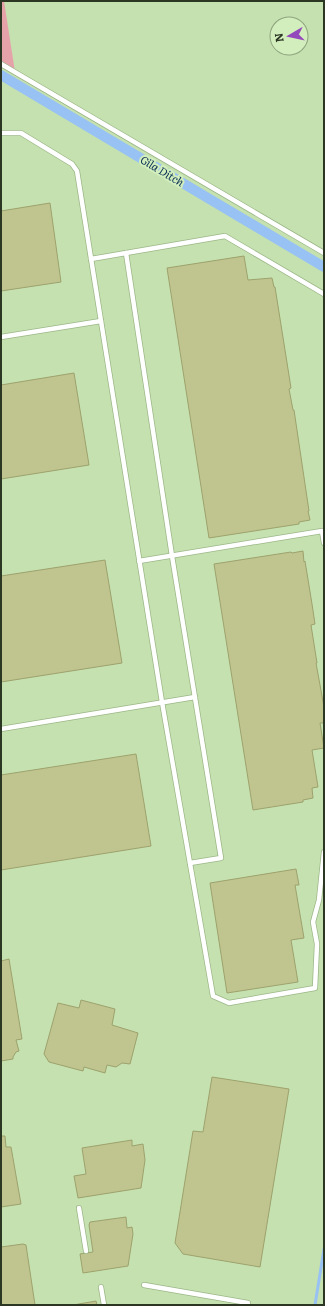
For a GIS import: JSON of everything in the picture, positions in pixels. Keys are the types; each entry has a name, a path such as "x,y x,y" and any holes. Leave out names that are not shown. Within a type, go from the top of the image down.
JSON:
{"lane":[{"path":"1,64 324,253"},
{"path":"1,133 21,133 72,164 77,171 162,702 213,996 229,1003 315,988 317,944 314,922 319,900 324,852"},
{"path":"91,259 225,236 324,294"},
{"path":"126,253 172,556 221,858 190,863"},
{"path":"1,337 101,321"},
{"path":"139,561 323,530 324,543"},
{"path":"1,729 195,696"},
{"path":"80,1208 86,1251"},
{"path":"144,1285 248,1303"},
{"path":"101,1287 104,1305"}],"shaded area":[{"path":"1,1 4,1 15,72 1,64"}],"building":[{"path":"50,203 61,282 1,291 1,211"},
{"path":"244,256 248,280 272,278 275,287 291,388 289,389 294,410 310,520 299,522 299,524 209,538 167,268"},
{"path":"74,373 89,465 1,479 1,385"},
{"path":"303,551 315,624 311,625 324,707 324,723 320,723 324,748 312,750 318,787 312,788 313,798 303,800 303,802 253,810 214,564"},
{"path":"105,560 122,663 1,682 1,576"},
{"path":"136,754 151,846 1,870 1,775"},
{"path":"296,869 299,885 295,885 304,938 291,940 298,982 227,993 210,883"},
{"path":"9,959 22,1039 16,1040 19,1051 16,1052 13,1059 1,1061 1,961"},
{"path":"81,1000 115,1009 112,1025 138,1033 130,1064 122,1063 116,1067 107,1065 105,1073 84,1067 83,1071 49,1062 44,1054 58,1003 79,1008"},
{"path":"212,1077 289,1089 260,1267 183,1254 175,1243 193,1131 203,1132"},
{"path":"1,1136 5,1136 6,1147 11,1147 21,1204 1,1207"},
{"path":"132,1140 132,1146 143,1144 145,1160 141,1188 78,1198 74,1176 86,1174 82,1148"},
{"path":"126,1217 127,1228 132,1227 133,1234 128,1266 83,1273 80,1254 93,1252 89,1225 90,1222"},
{"path":"23,1244 26,1245 35,1305 1,1305 1,1247"},
{"path":"96,1301 97,1305 73,1305"}],"waterway":[{"name":"Gila Ditch","path":"1,75 324,267"},
{"path":"315,1305 324,1249"}]}
